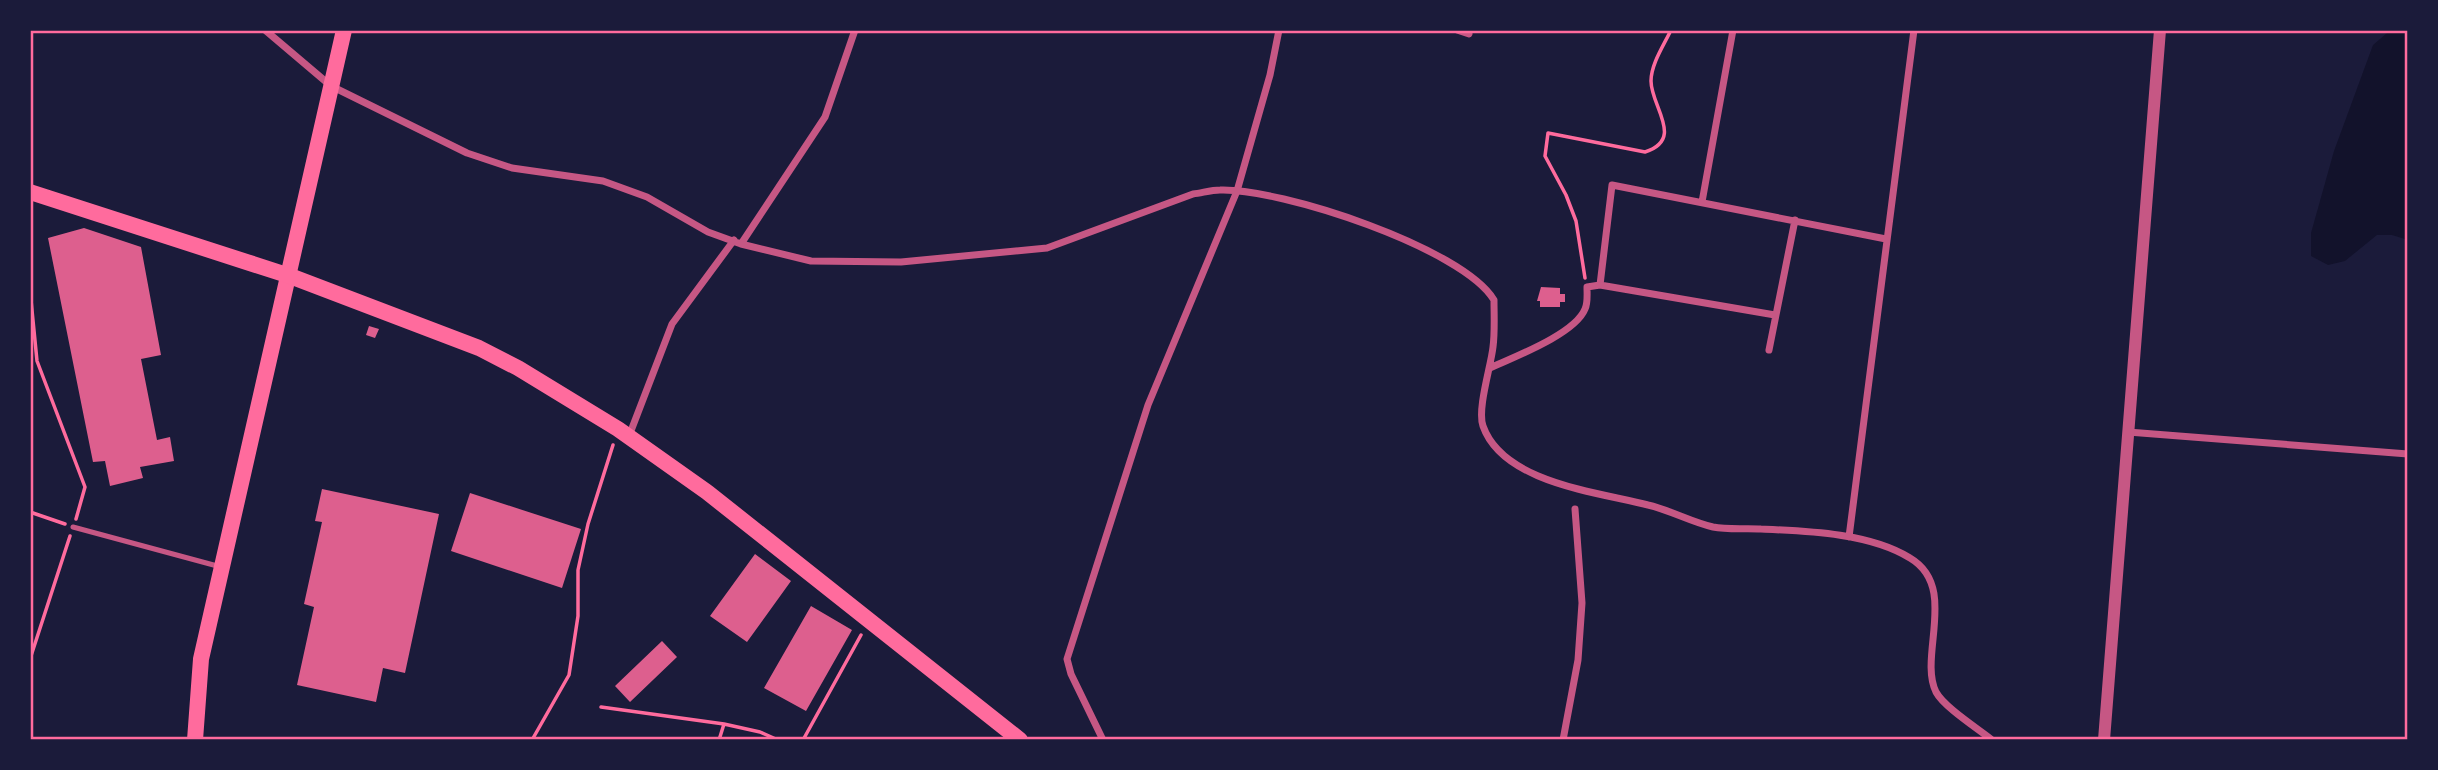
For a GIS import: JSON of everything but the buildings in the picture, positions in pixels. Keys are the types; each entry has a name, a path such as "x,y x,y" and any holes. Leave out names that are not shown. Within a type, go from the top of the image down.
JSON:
{"main road":[{"path":"195,740 201,659 344,30"},
{"path":"30,192 290,276 479,348 518,368 623,433 708,492 1020,740"}],"street":[{"path":"265,30 331,86 489,162 603,181 648,197 708,232 741,244 811,261 875,262 1047,248 1193,194 1218,190 1296,202 1372,226 1418,246 1479,283 1494,300 1483,425 1502,453 1524,471 1595,494 1650,505 1714,527 1803,530 1849,537 1910,557 1922,567 1935,601 1934,687 1938,695 1992,740"},
{"path":"741,244 825,117 855,30"},
{"path":"1103,740 1071,674 1067,659 1148,405 1237,191 1270,75 1279,30"},
{"path":"1457,30 1469,34"},
{"path":"1703,202 1733,30"},
{"path":"1849,537 1914,30"},
{"path":"2104,740 2160,30"},
{"path":"1600,285 1612,185 1886,239"},
{"path":"1769,350 1795,220"},
{"path":"623,433 672,324 734,240"},
{"path":"1490,368 1536,346 1576,322 1585,310 1587,287 1600,285 1775,315"},
{"path":"2127,432 2408,454"},
{"path":"1563,740 1578,660 1581,603 1575,509"}],"lane":[{"path":"73,527 221,567"}],"path":[{"path":"1587,287 1576,221 1566,195 1545,156 1549,133 1644,152 1653,150 1665,132 1651,79 1671,30"},
{"path":"30,290 37,361 85,487 30,659"},
{"path":"533,740 569,675 578,616 578,570 588,524 623,433"},
{"path":"30,512 73,527"},
{"path":"803,740 870,619"},
{"path":"601,707 724,724 760,732 778,740"},
{"path":"719,740 724,724"}],"shaded area":[{"path":"2408,30 2408,240 2392,235 2377,235 2345,261 2328,265 2311,256 2311,233 2334,151 2373,45 2387,33"}]}
